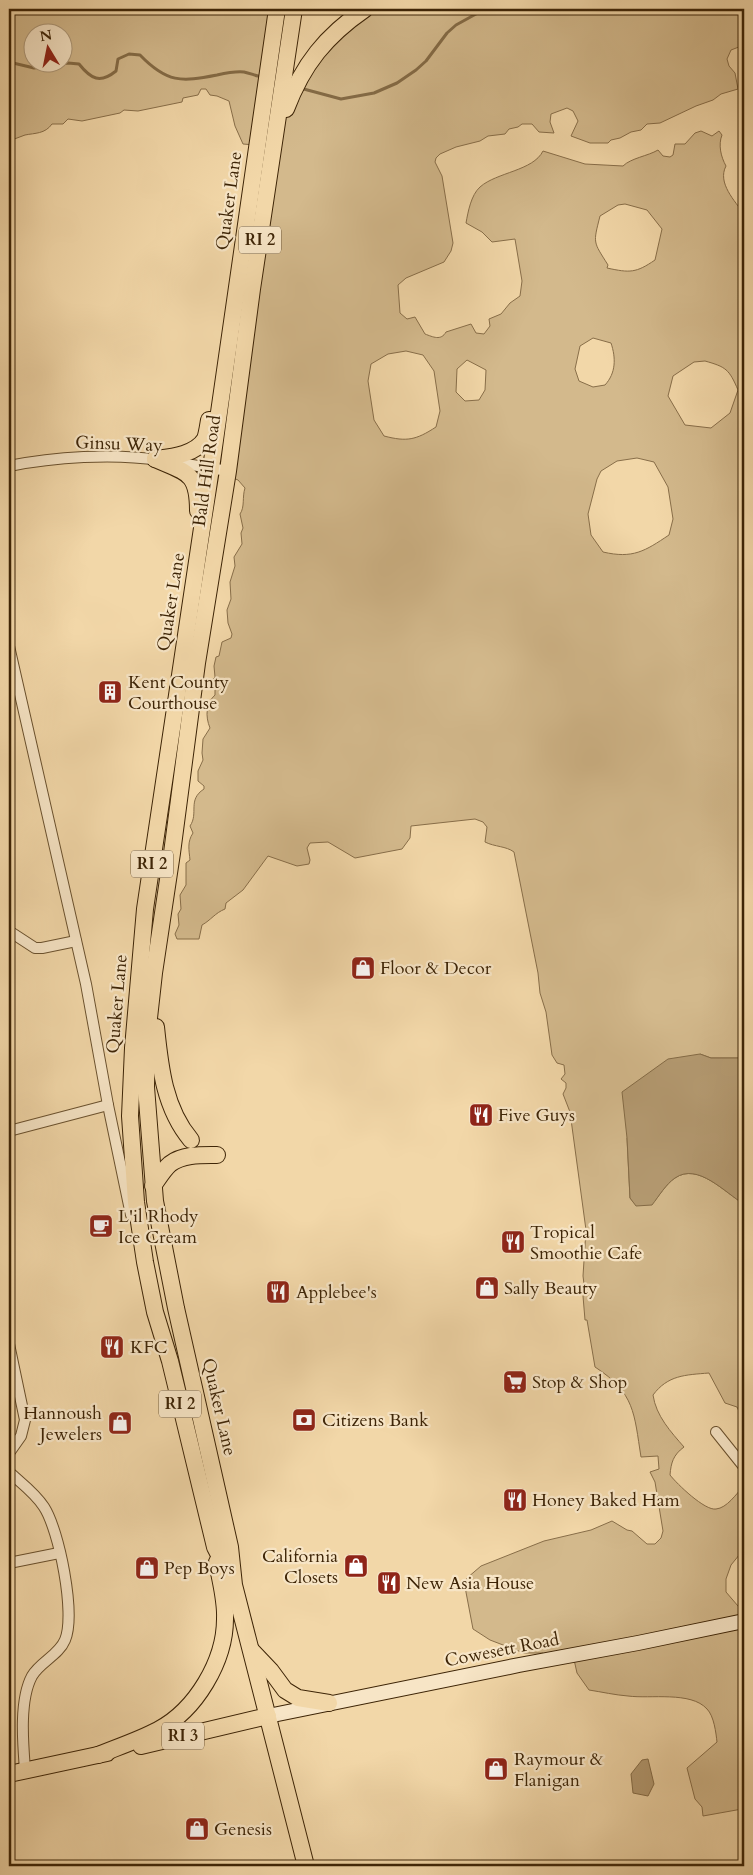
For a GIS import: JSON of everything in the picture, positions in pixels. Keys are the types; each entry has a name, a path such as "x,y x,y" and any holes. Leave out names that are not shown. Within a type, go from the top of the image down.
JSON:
{"main road":[{"name":"Quaker Lane","path":"234,1585 215,1547 170,1361 155,1312 136,1202 130,1116 132,1048 145,909 277,9"},
{"name":"Bald Hill Road","path":"148,1118 146,1087 147,1036 152,991 197,663 228,471 252,289 294,9"},
{"path":"273,156 296,86 312,58 336,31 365,9"},
{"path":"155,460 186,453 197,448 205,439 231,330"},
{"path":"155,460 184,472 194,480 198,494 198,557"},
{"path":"152,991 160,1062 168,1098 184,1131 191,1140"},
{"name":"Quaker Lane","path":"148,1118 153,1186 176,1308 230,1546 234,1585 306,1866"},
{"path":"153,1186 170,1164 180,1159 191,1156 217,1155"},
{"path":"155,1312 176,1308"},
{"path":"98,1755 158,1730 174,1720 199,1694 207,1682 220,1648 226,1619 215,1547"},
{"name":"Cowesett Road","path":"268,1716 744,1621"},
{"path":"250,1649 271,1671 285,1690 298,1698 329,1703"},
{"name":"RI 3","path":"9,1774 268,1716"}],"street":[{"name":"Ginsu Way","path":"9,466 65,458 155,460 228,471"},
{"name":"Quaker Lane","path":"9,646 96,1033 108,1105 132,1220 145,1262"},
{"path":"9,931 35,948 76,941"},
{"path":"9,1131 108,1105"},
{"path":"9,1344 24,1420 21,1436 9,1453"},
{"path":"716,1432 744,1467"},
{"path":"9,1472 36,1497 50,1517 68,1589 70,1611 69,1627 64,1641 32,1676 26,1692 24,1718 25,1770"},
{"path":"9,1563 59,1553"}],"shaded area":[{"path":"9,9 276,9 255,145 243,144 235,126 229,101 210,95 206,89 201,89 198,95 183,98 182,102 138,111 124,110 120,113 82,121 68,119 63,124 52,124 43,131 9,141"},
{"path":"364,9 744,9 744,45 731,50 727,59 729,66 735,73 738,89 721,94 713,100 660,123 647,124 641,130 631,132 608,143 590,143 571,136 578,121 573,111 567,108 551,114 550,122 554,133 539,132 532,124 522,124 509,129 505,134 488,136 480,141 456,147 440,154 435,162 442,176 453,243 451,251 444,262 406,278 398,285 400,313 407,319 415,317 425,334 442,337 446,332 471,324 476,333 484,334 490,326 489,319 501,314 510,303 520,296 522,281 515,239 492,242 482,232 466,223 472,199 480,187 487,182 531,163 543,151 585,164 623,166 630,161 658,150 663,156 670,157 673,155 675,144 685,144 695,133 701,131 712,136 719,131 722,135 720,147 726,166 724,172 725,185 744,214 744,1058 711,1058 700,1054 627,1138 630,1198 636,1205 652,1204 675,1178 684,1174 702,1176 744,1204 744,1422 737,1407 725,1403 709,1373 678,1377 665,1383 653,1395 661,1417 684,1447 675,1456 670,1475 698,1501 705,1506 716,1509 728,1503 744,1488 744,1549 731,1565 726,1579 726,1592 744,1613 744,1808 742,1809 703,1816 702,1807 695,1799 687,1768 717,1742 711,1716 700,1703 681,1698 637,1697 589,1690 577,1673 573,1655 545,1659 543,1653 524,1653 490,1640 473,1629 465,1587 467,1578 481,1566 544,1541 591,1530 612,1521 632,1531 647,1544 655,1544 661,1538 663,1531 655,1482 650,1472 659,1469 658,1456 641,1457 634,1416 625,1395 618,1386 595,1367 587,1320 585,1320 583,1276 586,1230 570,1112 563,1094 566,1083 561,1079 565,1074 564,1065 557,1063 552,1055 546,1012 540,993 538,973 514,852 485,842 487,827 483,822 475,819 411,826 410,838 402,849 355,858 328,842 310,843 307,848 309,864 297,866 268,856 243,890 226,903 225,909 218,912 202,925 199,939 177,939 175,934 179,925 180,895 186,885 186,863 190,860 189,843 193,833 190,826 194,816 194,802 199,793 204,789 204,786 198,781 198,771 203,760 203,739 210,728 207,710 215,695 214,666 216,657 219,656 222,642 231,638 232,634 228,623 227,610 231,599 230,582 235,566 234,557 242,544 241,533 243,528 240,514 245,488 238,480 223,474 273,156 297,81","holes":["625,204 647,210 662,229 655,260 638,270 622,271 607,268 608,265 597,246 596,232 600,216 618,205","593,338 611,343 614,365 609,380 605,385 593,387 579,381 575,369 580,346","406,351 423,355 434,371 440,411 436,427 423,435 411,439 384,436 374,420 368,381 371,364 388,354","467,360 486,370 485,390 479,400 465,401 456,392 457,369","705,361 722,367 732,377 738,390 730,413 711,428 685,425 668,396 673,376 694,362","637,458 654,462 668,487 673,519 669,535 653,545 631,554 623,555 603,552 591,535 588,514 597,479 601,471 617,461"]},
{"path":"700,1054 711,1058 744,1058 744,1204 702,1176 684,1174 675,1178 652,1205 636,1206 630,1198 627,1138 622,1092 668,1059"},
{"path":"648,1759 654,1784 648,1796 633,1793 631,1774 642,1760"}],"waterway":[{"path":"300,88 341,99 374,93 397,83 416,70 456,25 485,9"},
{"path":"9,62 34,68 68,63 79,64 92,76 105,78 116,71 118,59 129,54 140,55 158,71 175,78 194,79 237,72 258,76"}],"place":[{"name":"Kent County Courthouse","path":"110,692"},
{"name":"Floor & Decor","path":"363,968"},
{"name":"Five Guys","path":"481,1115"},
{"name":"L'il Rhody Ice Cream","path":"101,1226"},
{"name":"Tropical Smoothie Cafe","path":"513,1242"},
{"name":"Sally Beauty","path":"487,1288"},
{"name":"Applebee's","path":"278,1292"},
{"name":"KFC","path":"112,1347"},
{"name":"Stop & Shop","path":"515,1382"},
{"name":"Citizens Bank","path":"304,1420"},
{"name":"Hannoush Jewelers","path":"120,1423"},
{"name":"Honey Baked Ham","path":"515,1500"},
{"name":"California Closets","path":"356,1566"},
{"name":"Pep Boys","path":"147,1568"},
{"name":"New Asia House","path":"389,1583"},
{"name":"Raymour & Flanigan","path":"496,1769"},
{"name":"Genesis","path":"197,1829"}]}
